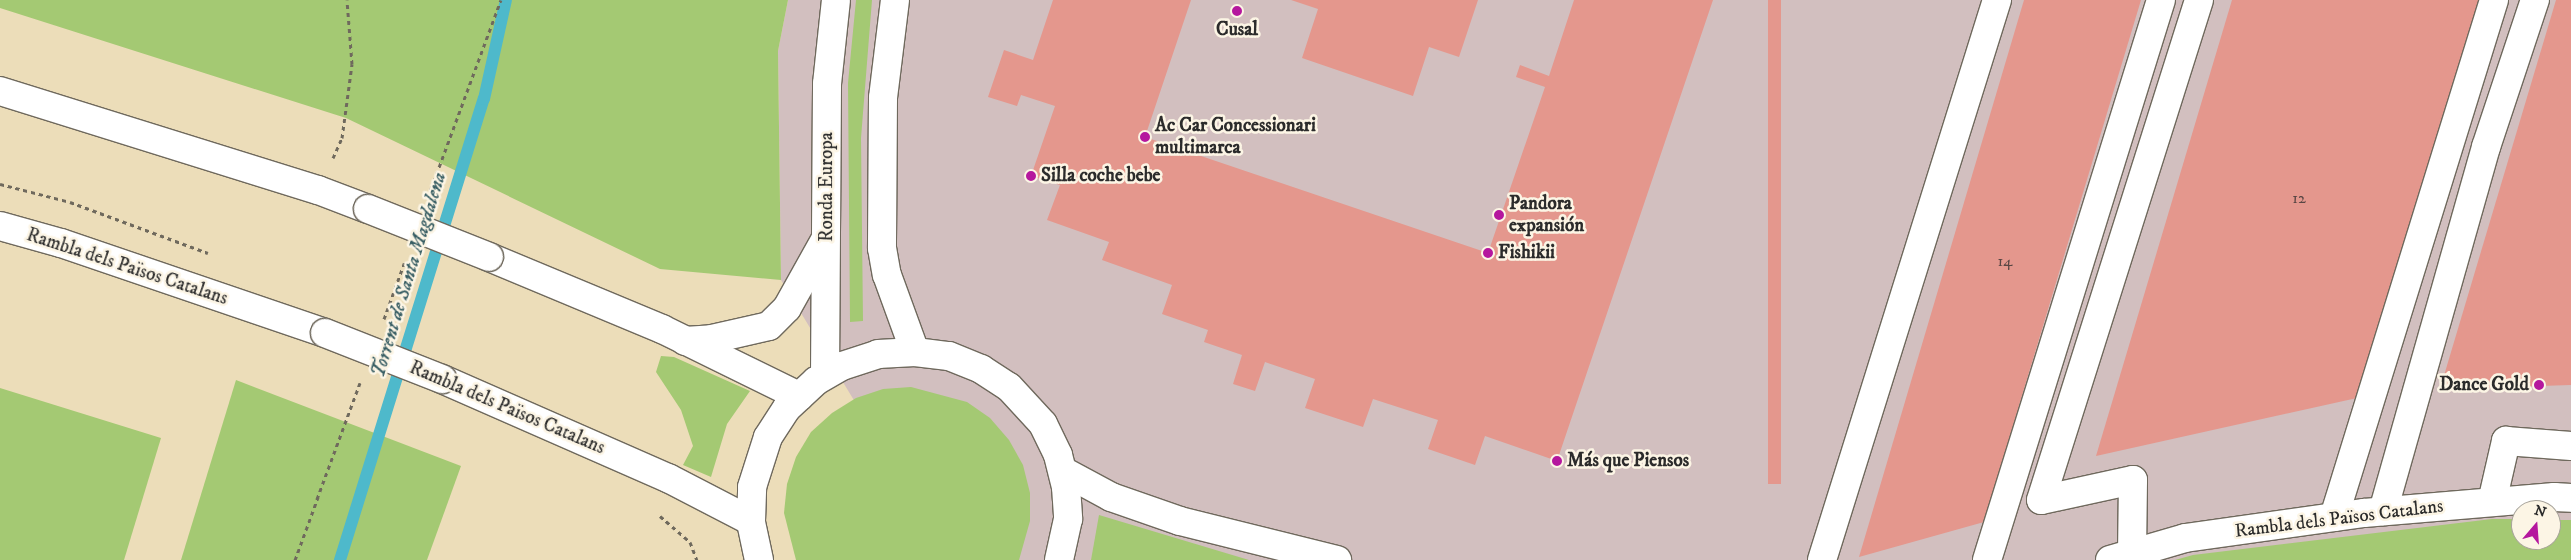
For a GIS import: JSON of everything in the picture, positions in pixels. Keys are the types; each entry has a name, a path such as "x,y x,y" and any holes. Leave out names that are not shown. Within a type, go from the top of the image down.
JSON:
{"street":[{"name":"Ronda Europa","path":"826,375 827,84 836,0"},
{"path":"895,0 883,98 882,248 887,276 915,352"},
{"path":"1822,560 1997,0"},
{"path":"1987,560 2161,0"},
{"path":"2121,557 2133,480 2041,500 2199,0"},
{"path":"2334,517 2494,0"},
{"path":"2383,511 2486,147 2535,0"},
{"path":"0,90 318,190 368,209 489,257 685,341 799,396"},
{"name":"Rambla dels Països Catalans","path":"0,226 61,243 325,333 442,379 668,478 751,521"},
{"path":"685,341 712,339 769,326 787,308 827,236"},
{"path":"759,560 751,521 752,486 761,453 776,422 799,396 826,375 860,359 915,352 965,362 1009,387 1043,424 1063,471 1068,519 1059,560"},
{"path":"2492,502 2506,441 2571,446"},
{"path":"1063,471 1111,497 1180,521 1337,560"},
{"name":"Rambla dels Països Catalans","path":"2121,557 2185,538 2334,517 2492,502 2571,498"}],"path":[{"path":"318,190 342,138 352,64 347,0"},
{"path":"295,560 336,447"},
{"path":"653,510 690,542 697,560"}],"shaded area":[{"path":"788,0 2571,0 2571,560 942,560 923,514 781,280 778,51"}],"green space":[{"path":"0,0 788,0 778,51 781,280 660,269 346,118 0,8"},
{"path":"856,0 872,0 861,138 863,321 850,322 848,83"},
{"path":"661,356 674,357 750,391 727,424 711,477 683,465 693,446 681,410 656,372"},
{"path":"236,380 461,466 427,560 181,560"},
{"path":"911,387 967,402 990,418 1009,440 1023,465 1030,493 1030,521 1019,560 796,560 784,513 787,484 796,457 811,432 832,413 856,398 883,389"},
{"path":"0,388 161,438 124,560 0,560"},
{"path":"1099,515 1249,560 1091,560"},
{"path":"2492,519 2511,519 2511,550 2561,550 2561,520 2571,520 2571,560 2175,560 2193,555"}],"building":[{"path":"1053,0 1191,0 1145,137 1488,253 1545,87 1516,77 1520,65 1549,76 1574,0 1713,0 1557,461 1485,436 1475,465 1428,449 1438,420 1373,399 1363,427 1305,408 1315,379 1265,362 1255,391 1233,384 1242,355 1204,342 1208,330 1162,314 1172,285 1102,260 1109,242 1047,220 1060,185 1031,176 1055,106 1021,95 1017,106 988,97 1004,50 1033,60"},
{"path":"1291,0 1478,0 1459,57 1429,47 1413,96 1302,58 1318,9"},
{"path":"1768,0 1781,0 1781,484 1768,484"},
{"path":"2024,0 2141,0 1984,522 1859,557"},
{"path":"2232,0 2484,0 2366,396 2096,456"},
{"path":"2556,0 2571,0 2571,385 2440,389"}],"waterway":[{"name":"Torrent de Santa Magdalena","path":"340,560 484,99 506,0"}],"place":[{"name":"Cusal","path":"1237,11"},
{"name":"Ac Car Concessionari multimarca","path":"1145,137"},
{"name":"Silla coche bebe","path":"1031,176"},
{"name":"Pandora expansión","path":"1499,215"},
{"name":"Fishikii","path":"1488,253"},
{"name":"Dance Gold","path":"2539,385"},
{"name":"Más que Piensos","path":"1557,461"}]}
